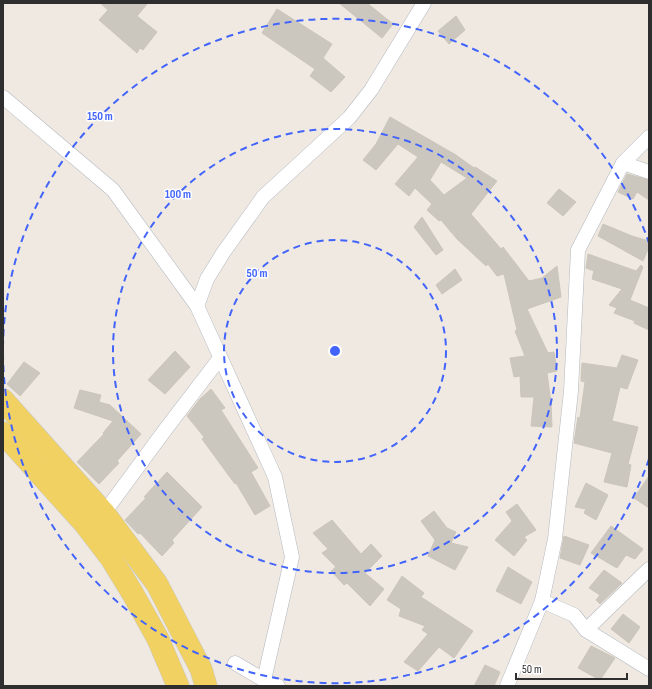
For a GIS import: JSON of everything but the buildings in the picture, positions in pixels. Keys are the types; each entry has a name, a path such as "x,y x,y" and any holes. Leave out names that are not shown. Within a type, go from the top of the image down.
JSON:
{"main road":[{"path":"3,400 104,513 157,584 201,669 206,686"},
{"path":"3,433 85,524 111,558 158,639 178,686"}],"street":[{"path":"197,306 207,279 219,259 263,197 349,118 371,90 424,3"},
{"path":"3,97 113,190 197,306 275,477 292,557 264,680"},
{"path":"507,686 542,601 555,539 571,391 578,250 623,163 649,137"},
{"path":"623,163 649,172"},
{"path":"104,513 220,358"},
{"path":"586,630 649,569"},
{"path":"542,601 574,615 586,630 649,669"},
{"path":"234,663 278,686"}]}
